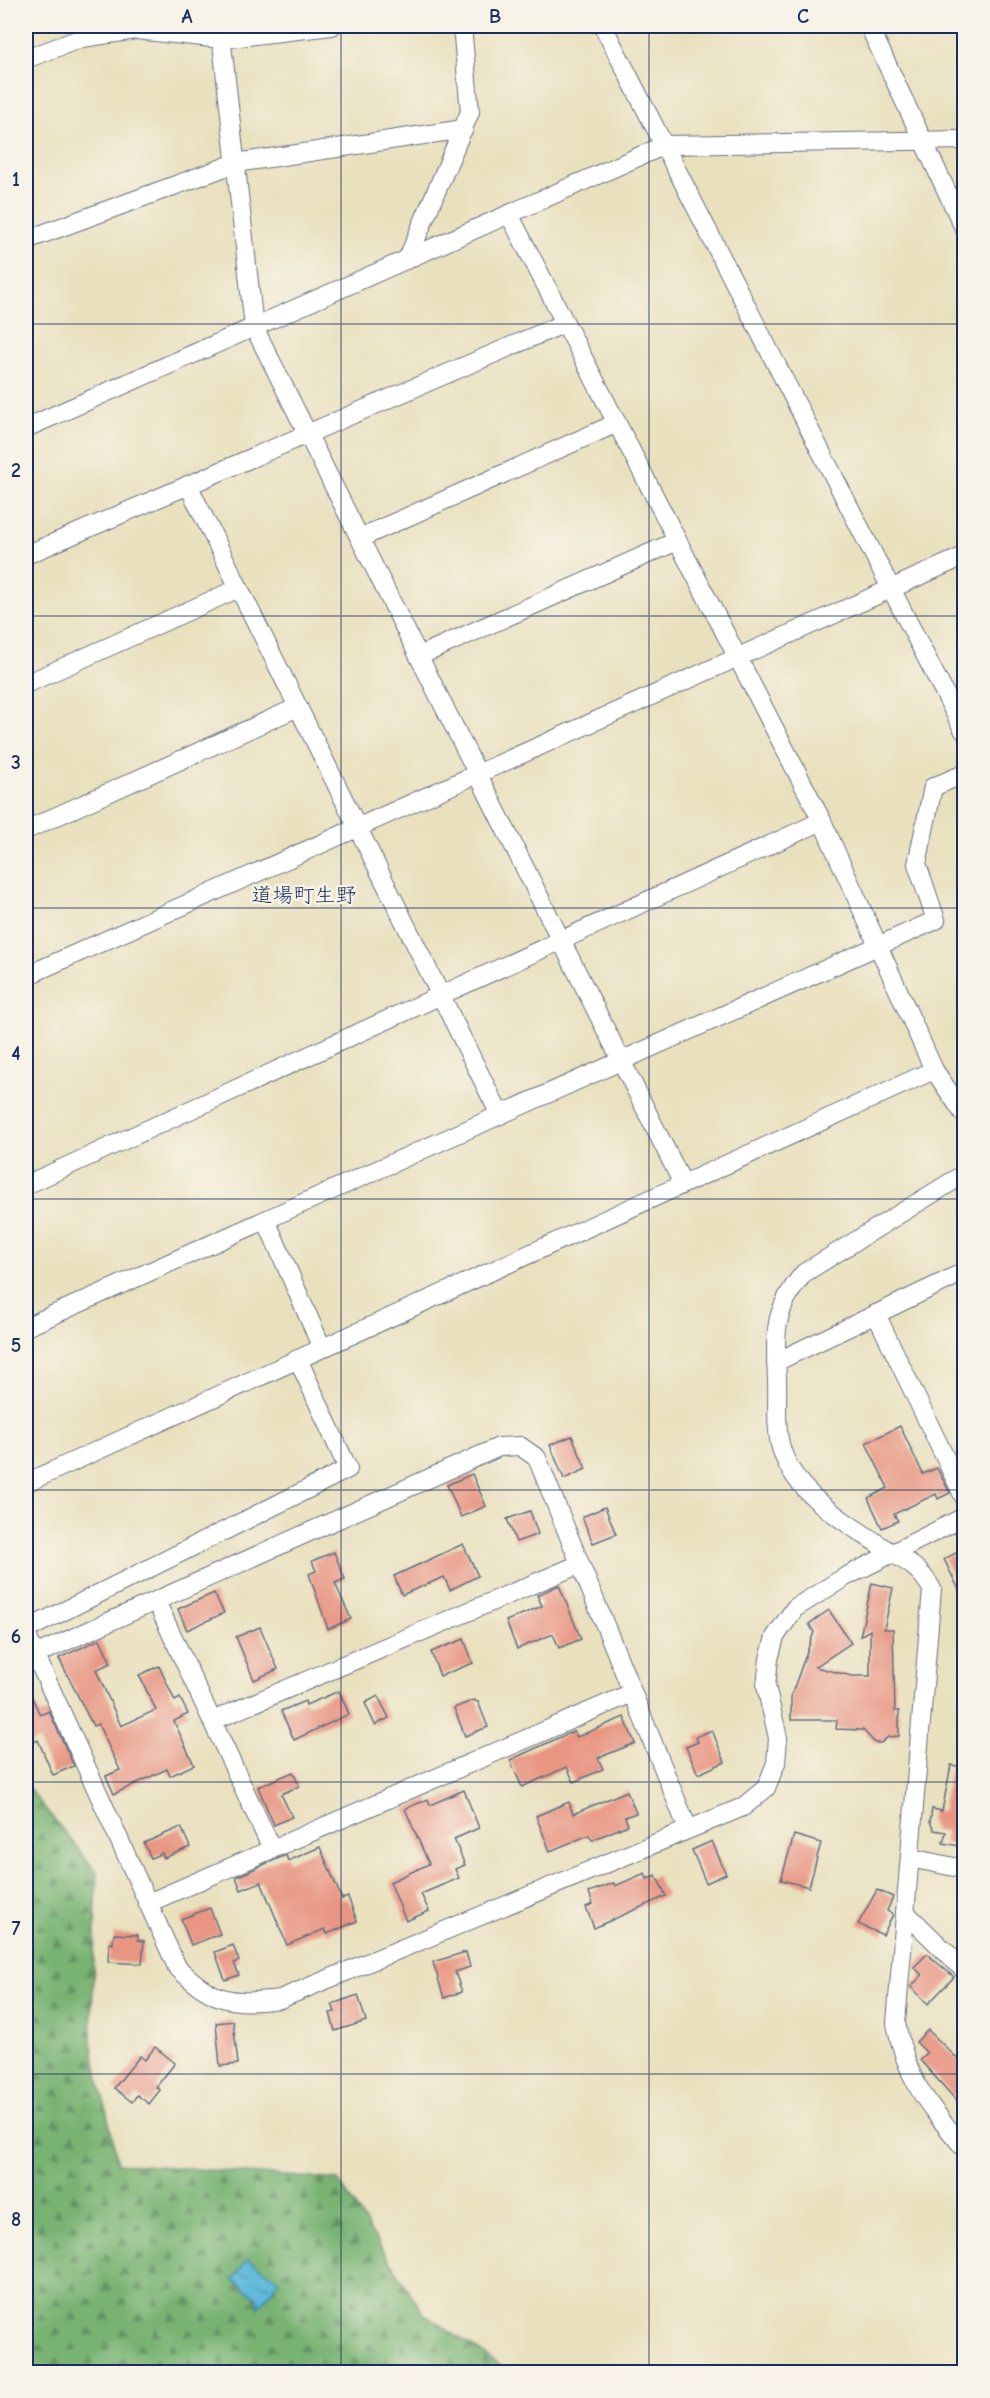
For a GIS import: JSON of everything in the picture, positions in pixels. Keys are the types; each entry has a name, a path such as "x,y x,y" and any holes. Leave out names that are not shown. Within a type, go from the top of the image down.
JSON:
{"street":[{"path":"26,59 82,38 136,30 221,32 332,26"},
{"path":"407,260 470,112 462,26"},
{"path":"603,26 964,730"},
{"path":"869,26 964,228"},
{"path":"221,32 254,327 682,1184"},
{"path":"26,240 236,163 464,129"},
{"path":"26,428 665,146 923,139 964,140"},
{"path":"509,214 822,821 934,1070 964,1114"},
{"path":"26,555 565,323"},
{"path":"360,538 616,423"},
{"path":"188,485 500,1115"},
{"path":"419,656 678,541"},
{"path":"26,976 964,556"},
{"path":"26,684 239,588"},
{"path":"26,830 298,706"},
{"path":"26,1307 29,1325 936,920 917,864 933,788 964,774"},
{"path":"26,1185 822,821"},
{"path":"26,1483 934,1070"},
{"path":"964,1174 804,1273 790,1291 779,1312 776,1362 780,1444 795,1478 824,1508 921,1570 932,1589 896,2024 902,2053 912,2079 926,2102 964,2148"},
{"path":"266,1220 322,1348"},
{"path":"776,1362 964,1272"},
{"path":"876,1314 964,1497"},
{"path":"298,1359 348,1469 26,1632 177,1967 197,1987 220,1998 247,2003 280,1999 743,1807 766,1788 776,1763 778,1738 766,1686 769,1659 775,1637 795,1608 816,1593 964,1517"},
{"path":"35,1655 499,1447 520,1446 537,1458 688,1829"},
{"path":"212,1721 580,1564"},
{"path":"156,1601 272,1849"},
{"path":"148,1903 632,1693"},
{"path":"910,1858 964,1869"},
{"path":"905,1912 964,1970"}],"green space":[{"path":"26,1785 97,1872 91,2042 118,2163 338,2180 424,2314 510,2372 26,2372"}],"water":[{"path":"248,2259 279,2280 259,2308 258,2299 233,2279"}],"building":[{"path":"900,1426 923,1474 937,1468 950,1493 938,1499 936,1494 894,1514 898,1521 882,1528 868,1498 888,1488 866,1443"},
{"path":"572,1436 586,1469 564,1479 550,1445"},
{"path":"472,1474 486,1506 461,1517 447,1485"},
{"path":"605,1507 616,1534 593,1543 582,1517"},
{"path":"530,1511 538,1534 516,1542 507,1519"},
{"path":"463,1544 478,1576 450,1590 444,1577 402,1595 394,1576"},
{"path":"964,1549 964,1600 944,1559"},
{"path":"334,1552 345,1579 335,1583 351,1619 328,1629 309,1574 316,1571 312,1561"},
{"path":"872,1583 893,1588 884,1629 893,1629 895,1711 899,1711 899,1736 888,1737 881,1743 875,1743 863,1730 836,1729 837,1720 791,1720 791,1696 814,1632 809,1624 829,1610 851,1643 815,1667 852,1676 870,1676 870,1630 860,1636"},
{"path":"559,1585 581,1639 559,1648 553,1634 517,1649 506,1621 542,1606 537,1595"},
{"path":"214,1593 224,1613 187,1630 178,1609"},
{"path":"260,1627 278,1669 254,1680 236,1637"},
{"path":"100,1639 111,1663 96,1670 121,1726 156,1710 139,1675 159,1666 175,1701 180,1698 188,1714 174,1721 194,1765 170,1776 167,1769 114,1794 106,1776 120,1770 98,1724 93,1726 59,1658"},
{"path":"464,1639 473,1663 440,1676 431,1652"},
{"path":"26,1684 40,1715 49,1711 74,1766 53,1775 38,1740 26,1746"},
{"path":"339,1691 349,1714 294,1740 281,1711 305,1701 306,1705"},
{"path":"378,1696 389,1718 375,1725 365,1703"},
{"path":"474,1700 478,1702 488,1727 465,1736 454,1708"},
{"path":"624,1717 635,1743 598,1758 603,1769 574,1782 567,1767 522,1787 510,1760 574,1731 577,1737"},
{"path":"712,1730 725,1762 698,1774 686,1747 698,1742 696,1737"},
{"path":"951,1765 964,1767 964,1800 961,1815 964,1815 964,1821 959,1846 943,1843 946,1832 934,1830 930,1822 932,1809 942,1811"},
{"path":"293,1772 299,1786 281,1794 292,1817 274,1825 258,1787"},
{"path":"464,1790 479,1828 454,1839 465,1865 455,1869 459,1878 421,1894 429,1911 406,1921 390,1882 429,1864 405,1809 428,1799 430,1805"},
{"path":"627,1791 636,1813 625,1817 628,1825 592,1840 589,1835 550,1851 536,1816 569,1802 573,1814"},
{"path":"181,1827 190,1847 164,1858 162,1853 151,1858 144,1843"},
{"path":"794,1835 821,1843 809,1887 781,1880"},
{"path":"712,1841 726,1874 706,1883 692,1850"},
{"path":"320,1847 342,1899 348,1897 357,1921 327,1934 325,1929 287,1945 261,1882 241,1890 236,1877 286,1855 288,1861"},
{"path":"645,1873 647,1879 656,1875 666,1896 594,1928 586,1907 593,1904 589,1892 614,1883 615,1886"},
{"path":"877,1890 893,1897 887,1911 893,1914 883,1935 858,1924"},
{"path":"210,1908 220,1934 191,1945 181,1919"},
{"path":"114,1934 138,1935 138,1940 144,1941 142,1964 108,1962 109,1943 113,1944"},
{"path":"233,1945 239,1961 234,1963 239,1975 225,1980 215,1952"},
{"path":"466,1952 470,1967 455,1972 462,1992 444,1998 433,1962"},
{"path":"927,1954 954,1977 928,2004 911,1987 922,1975 914,1967"},
{"path":"358,1995 366,2021 335,2031 330,2013 335,2012 332,2004"},
{"path":"233,2021 238,2064 220,2066 216,2023"},
{"path":"928,2030 964,2065 964,2109 920,2060 927,2053 916,2042"},
{"path":"155,2047 175,2063 156,2087 160,2090 149,2104 137,2095 132,2102 114,2088 140,2056 145,2060"}],"district":[{"name":"道場町生野","path":"304,895"}]}
